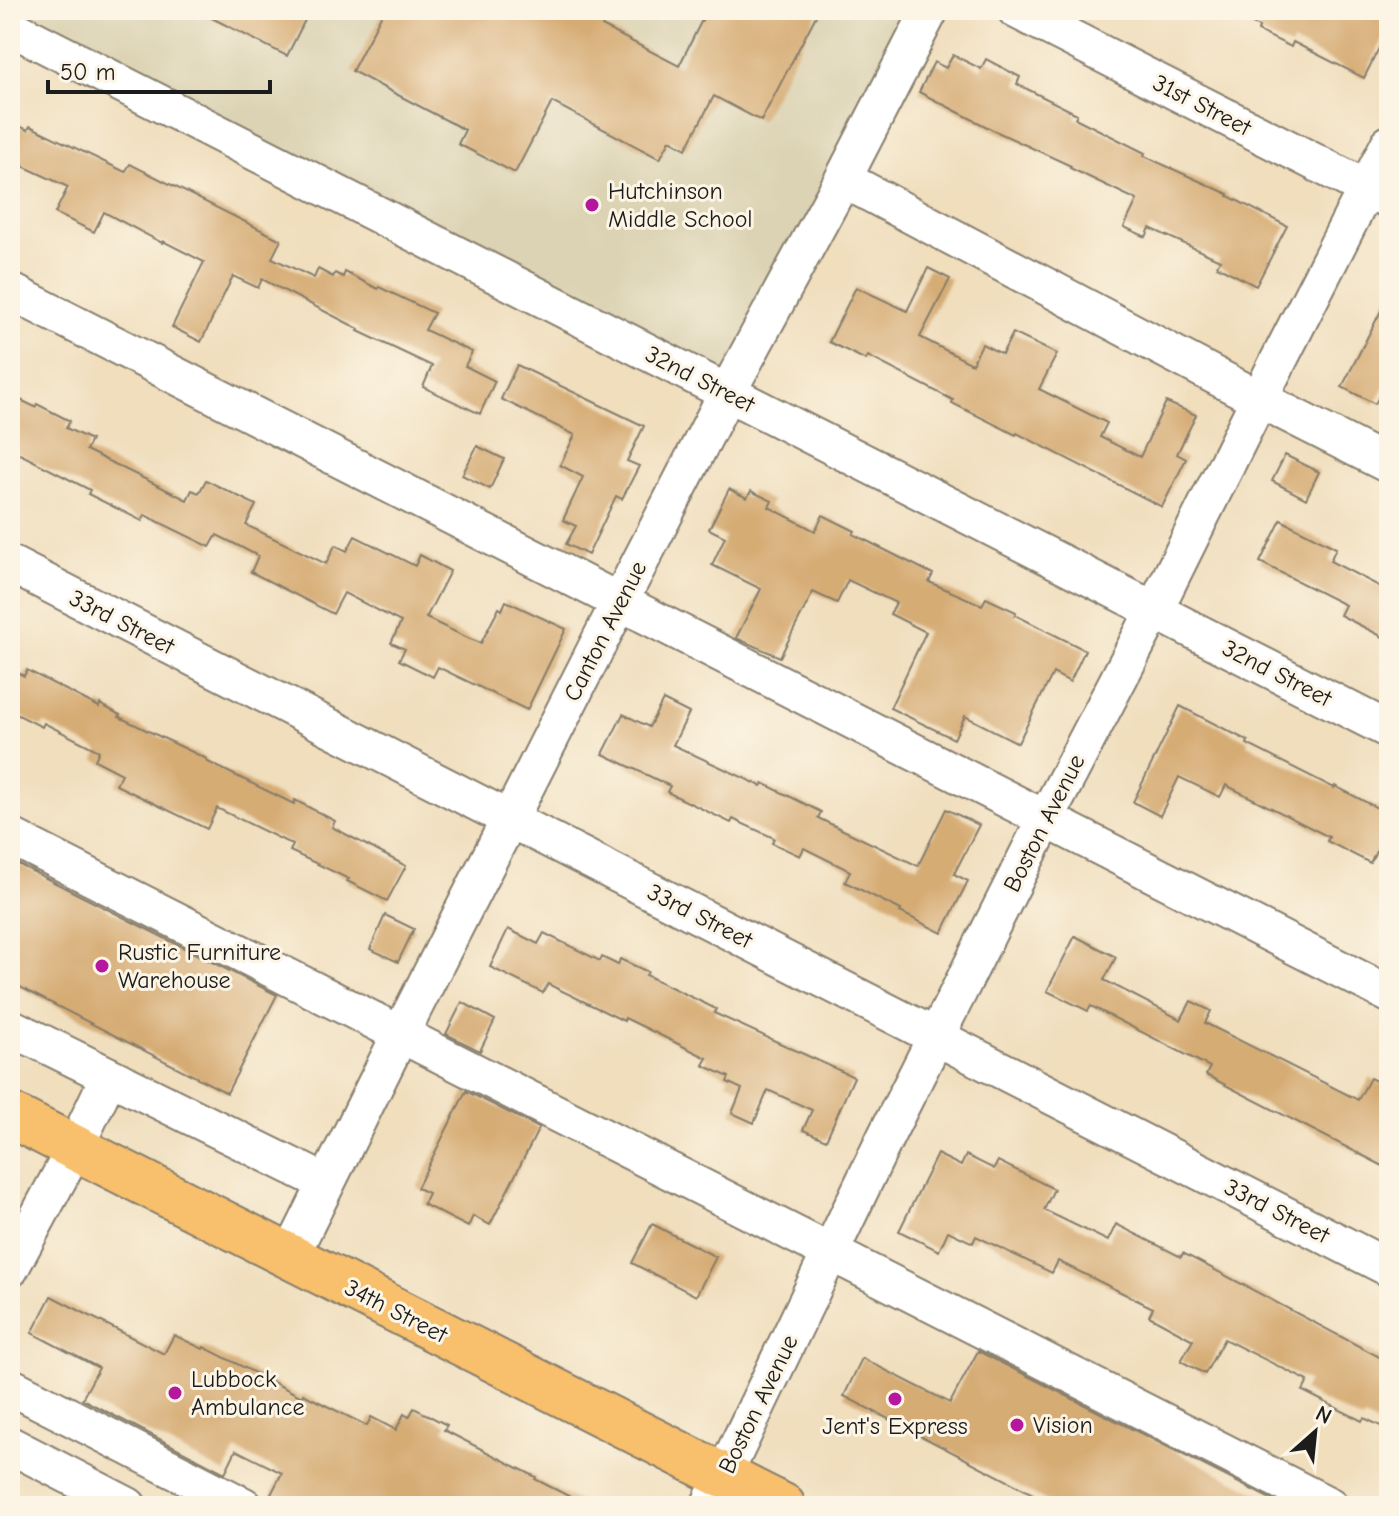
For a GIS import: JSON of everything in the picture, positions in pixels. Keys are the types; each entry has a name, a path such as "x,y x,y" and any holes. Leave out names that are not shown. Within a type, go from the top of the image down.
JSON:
{"main road":[{"name":"34th Street","path":"10,1115 290,1257 716,1491 783,1506"}],"street":[{"name":"Canton Avenue","path":"290,1257 620,601 930,10"},
{"name":"31st Street","path":"1016,10 1378,194"},
{"name":"32nd Street","path":"10,27 1389,730"},
{"name":"Boston Avenue","path":"716,1491 886,1136 1259,399 1378,194 1389,144"},
{"path":"843,179 1389,465"},
{"path":"10,291 1389,994"},
{"name":"33rd Street","path":"10,564 1389,1268"},
{"path":"10,836 1330,1506"},
{"path":"10,1027 326,1183"},
{"path":"10,1269 75,1148 109,1076"},
{"path":"10,1386 244,1506"},
{"path":"10,1445 128,1506"}],"shaded area":[{"name":"Hutchinson Middle School","path":"10,10 927,10 727,393"}],"building":[{"path":"196,10 310,10 287,56"},
{"path":"384,10 611,10 602,26 679,66 707,10 819,10 761,121 714,96 686,149 670,140 660,159 552,102 515,173 458,144 465,130 352,71"},
{"path":"1223,10 1389,10 1389,28 1364,78 1293,42 1291,47"},
{"path":"953,55 981,69 986,59 1020,77 1017,84 1077,114 1075,118 1145,153 1144,156 1228,194 1287,226 1256,286 1217,266 1220,260 1150,228 1146,237 1124,227 1137,200 919,92 934,62 946,68"},
{"path":"10,122 28,130 30,126 125,172 130,164 281,240 272,258 314,278 318,269 333,277 335,273 343,277 345,272 434,313 425,330 472,352 465,366 495,381 480,414 423,387 432,366 358,331 262,279 258,288 233,276 201,342 172,327 204,262 104,212 94,232 55,213 68,187 10,160"},
{"path":"928,268 950,279 920,337 972,364 982,344 1002,354 1013,333 1057,354 1039,389 1107,423 1100,437 1140,457 1166,402 1196,415 1177,454 1186,459 1162,507 952,403 953,400 868,356 866,360 829,342 856,287 907,311"},
{"path":"1389,295 1389,378 1375,404 1342,387"},
{"path":"517,365 644,426 627,461 639,466 622,499 616,496 588,555 566,544 576,526 563,520 583,477 560,465 575,435 501,399"},
{"path":"10,395 35,407 37,404 70,421 66,428 91,440 86,450 187,500 192,490 199,493 206,480 256,505 246,525 326,564 335,545 347,551 355,536 415,566 420,555 450,571 426,618 470,639 481,643 499,608 502,610 506,601 566,629 527,710 438,667 433,677 399,660 405,649 391,643 401,622 344,593 333,614 251,572 258,556 233,543 217,535 210,547 145,515 142,521 10,449"},
{"path":"477,446 504,459 490,489 462,475"},
{"path":"1285,455 1319,472 1306,499 1272,481"},
{"path":"729,489 747,498 751,491 772,501 769,507 815,531 823,515 855,531 853,534 933,574 929,582 982,605 986,598 1085,650 1070,682 1053,673 1018,743 965,716 954,739 890,708 926,632 890,614 896,603 848,580 837,603 813,592 780,657 736,638 761,589 712,565 725,537 709,529"},
{"path":"1281,520 1336,548 1330,561 1389,591 1389,640 1340,615 1345,605 1260,562"},
{"path":"10,669 24,676 27,670 99,707 100,704 119,717 206,761 335,821 332,827 406,866 387,901 290,851 293,845 217,808 207,829 116,785 122,774 95,760 99,751 44,723 42,727 10,711"},
{"path":"663,700 689,713 673,745 761,786 763,783 821,812 818,818 918,866 946,809 979,825 954,874 968,881 942,933 845,882 850,871 804,848 800,856 772,843 774,838 733,819 731,823 667,792 670,786 603,754 623,714 649,727"},
{"path":"1180,706 1248,741 1247,744 1389,814 1389,826 1370,863 1327,841 1329,837 1226,785 1220,797 1179,777 1160,816 1133,802"},
{"name":"Rustic Furniture Warehouse","path":"10,860 277,995 227,1093 10,982"},
{"path":"385,915 414,929 398,962 370,949"},
{"path":"508,929 538,944 544,933 600,961 602,957 618,965 620,959 716,1009 714,1013 854,1077 826,1140 803,1130 812,1110 768,1090 754,1123 732,1113 742,1089 727,1082 729,1077 703,1065 707,1058 548,984 543,993 490,967"},
{"path":"1075,936 1116,957 1104,980 1181,1020 1191,1001 1211,1011 1205,1023 1358,1100 1370,1078 1389,1087 1389,1169 1206,1075 1210,1067 1091,1006 1088,1011 1047,991"},
{"path":"462,1002 495,1020 480,1051 446,1034"},
{"path":"466,1091 539,1128 490,1225 473,1216 468,1227 423,1204 428,1193 417,1188"},
{"path":"937,1154 961,1166 966,1155 994,1169 998,1161 1054,1189 1044,1210 1108,1241 1116,1224 1181,1257 1183,1253 1389,1362 1389,1430 1364,1418 1362,1421 1303,1391 1308,1381 1224,1339 1205,1374 1181,1361 1193,1340 1149,1316 1153,1308 1058,1261 1052,1273 976,1236 973,1243 948,1231 939,1251 899,1231"},
{"path":"652,1224 716,1257 696,1296 632,1263"},
{"path":"51,1296 164,1354 174,1335 204,1347 367,1426 371,1417 396,1430 404,1414 409,1417 414,1408 447,1425 444,1430 588,1506 265,1506 282,1473 236,1450 225,1473 82,1399 99,1368 32,1333"},
{"path":"978,1351 1284,1506 1056,1506 844,1396 862,1358 950,1403"}],"place":[{"name":"Hutchinson Middle School","path":"592,205"},
{"name":"Rustic Furniture Warehouse","path":"102,966"},
{"name":"Lubbock Ambulance","path":"175,1393"},
{"name":"Jent's Express","path":"895,1399"},
{"name":"Vision","path":"1017,1425"}]}
